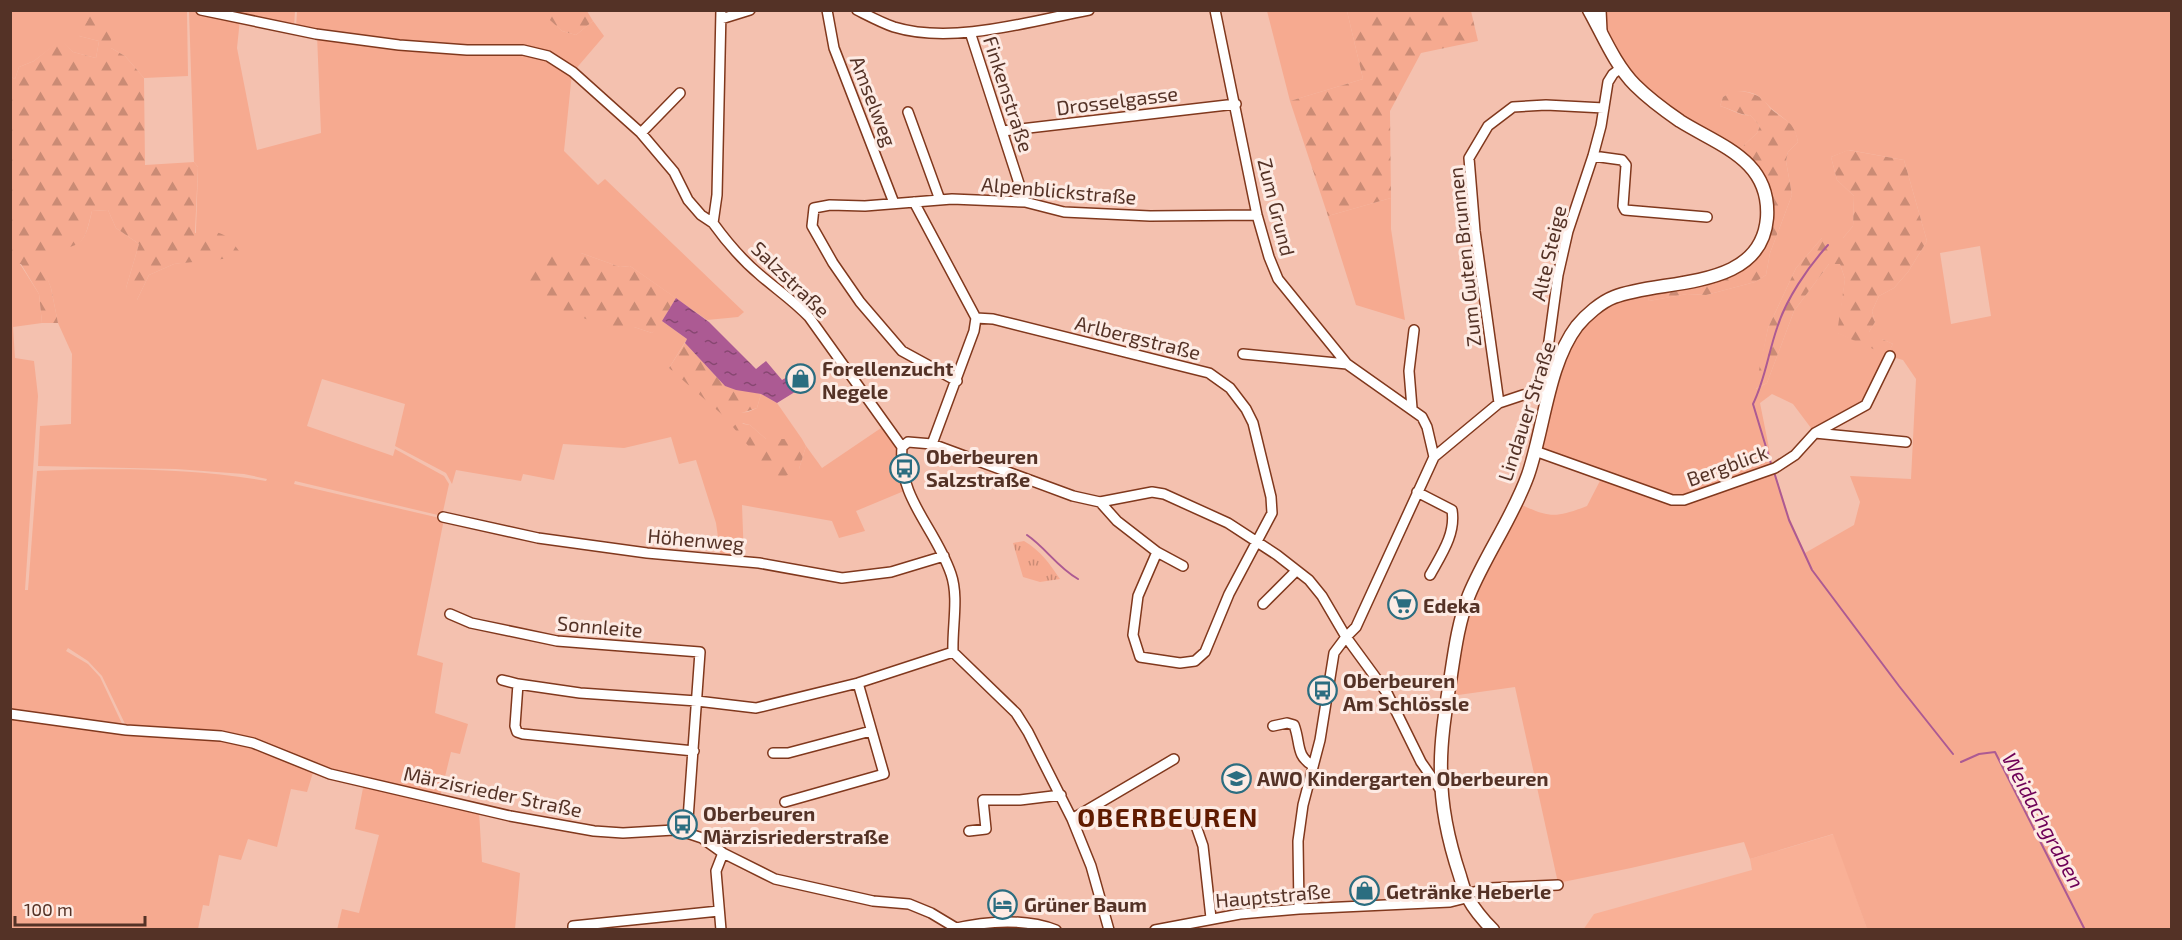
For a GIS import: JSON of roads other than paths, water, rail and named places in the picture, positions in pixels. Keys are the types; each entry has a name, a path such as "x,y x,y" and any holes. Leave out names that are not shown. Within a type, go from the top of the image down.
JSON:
{"main road":[{"name":"Lindauer Straße","path":"1493,930 1466,896 1449,840 1442,792 1442,754 1448,695 1469,595 1517,501 1535,451 1564,348 1578,326 1591,312 1611,298 1709,278 1729,271 1756,250 1767,220 1767,205 1763,187 1755,172 1744,159 1657,105 1632,83 1621,68 1589,10"}],"street":[{"name":"Salzstraße","path":"201,10 316,34 388,44 426,48 523,50 548,56 573,72 641,133 674,172 688,200 701,215 713,223 724,238 759,274 794,301 809,317 902,447"},
{"path":"713,223 717,195 721,15 750,10"},
{"name":"Amselweg","path":"827,10 827,22 834,48 894,203"},
{"path":"857,10 894,27 929,33 970,32 1089,10"},
{"name":"Zum Grund","path":"1215,10 1257,215 1278,279 1347,364 1422,417 1427,427 1434,457"},
{"path":"1601,10 1602,34"},
{"name":"Finkenstraße","path":"970,32 1025,202"},
{"name":"Alte Steige","path":"1549,395 1544,385 1558,275 1568,231 1593,156 1608,82 1621,68"},
{"path":"641,133 680,93"},
{"name":"Drosselgasse","path":"1003,131 1236,104"},
{"name":"Zum Guten Brunnen","path":"1499,403 1475,231 1469,158 1488,126 1513,107 1546,105 1604,108"},
{"path":"908,112 940,200"},
{"path":"1593,156 1622,160 1626,165 1623,206 1625,210 1707,217"},
{"name":"Alpenblickstraße","path":"957,381 902,351 860,302 833,263 812,226 814,208 830,205 865,206 940,200 1025,202 1064,212 1150,216 1257,215"},
{"path":"914,202 976,318 974,331 957,381 932,444"},
{"name":"Arlbergstraße","path":"976,318 993,318 1209,373 1230,388 1246,409 1253,423 1271,497 1272,513 1229,594 1205,652 1195,661 1180,663 1140,657 1133,635 1138,596 1157,552"},
{"path":"1412,408 1409,371 1414,330"},
{"path":"1243,354 1347,364"},
{"name":"Bergblick","path":"1535,451 1672,500 1684,500 1773,469 1795,455 1815,433 1866,405 1890,356"},
{"path":"1299,909 1298,841 1303,805 1320,740 1334,653 1356,627 1434,457 1499,403 1540,392 1549,395"},
{"path":"1815,433 1906,442"},
{"path":"1108,930 1091,866 1072,819 1016,713 953,652 952,628 955,601 952,577 944,556 905,486 901,471 902,447 908,442 932,444 1073,496 1100,501 1152,492 1164,494 1228,524 1257,542 1309,580 1322,596 1346,637 1387,693 1421,762 1442,792"},
{"path":"1417,492 1452,510 1454,520 1447,543 1430,575"},
{"path":"1100,501 1117,521 1157,552 1183,566"},
{"name":"Höhenweg","path":"443,517 538,538 647,553 759,563 842,578 891,572 944,556"},
{"path":"1263,604 1296,571"},
{"name":"Sonnleite","path":"450,614 471,623 557,641 700,652 687,833"},
{"path":"502,680 580,693 697,701 756,708 858,683 953,652"},
{"path":"785,802 884,774 858,683"},
{"path":"518,684 514,726 517,732 694,751"},
{"name":"Märzisrieder Straße","path":"10,714 126,730 221,736 253,743 330,774 510,816 594,831 623,833 674,830 702,838 723,852 775,879 873,901 909,904 931,913 954,929"},
{"path":"1273,726 1287,723 1294,725 1300,754 1304,761 1313,766"},
{"path":"772,753 788,753 871,731"},
{"path":"1072,819 1174,759"},
{"path":"969,831 986,829 984,800 1020,800 1061,795"},
{"path":"1195,823 1203,846 1211,918"},
{"path":"722,930 716,871 723,852"},
{"name":"Hauptstraße","path":"1155,930 1211,918 1299,909 1450,902 1489,888 1558,885"},
{"path":"573,928 719,910"},
{"path":"954,929 996,923 1033,922 1056,930"}],"water":[{"path":"676,298 709,322 756,369 766,361 782,380 803,368 811,382 777,403 761,394 725,386 685,343 687,339 662,321"}],"waterway":[{"path":"1772,467 1753,404 1761,386 1777,328 1786,306 1805,273 1828,245"},
{"path":"1774,472 1789,520 1812,570 1953,754"},
{"path":"1027,535 1078,579"},
{"name":"Weidachgraben","path":"1961,762 1979,754 1995,752 2085,930"}],"place":[{"name":"Forellenzucht Negele","path":"801,379"},
{"name":"Oberbeuren Salzstraße","path":"905,468"},
{"name":"Edeka","path":"1402,605"},
{"name":"Oberbeuren Am Schlössle","path":"1322,691"},
{"name":"AWO Kindergarten Oberbeuren","path":"1236,778"},
{"name":"Oberbeuren Märzisriederstraße","path":"682,824"},
{"name":"Getränke Heberle","path":"1365,891"},
{"name":"Grüner Baum","path":"1003,904"}],"district":[{"name":"OBERBEUREN","path":"1168,816"}]}
